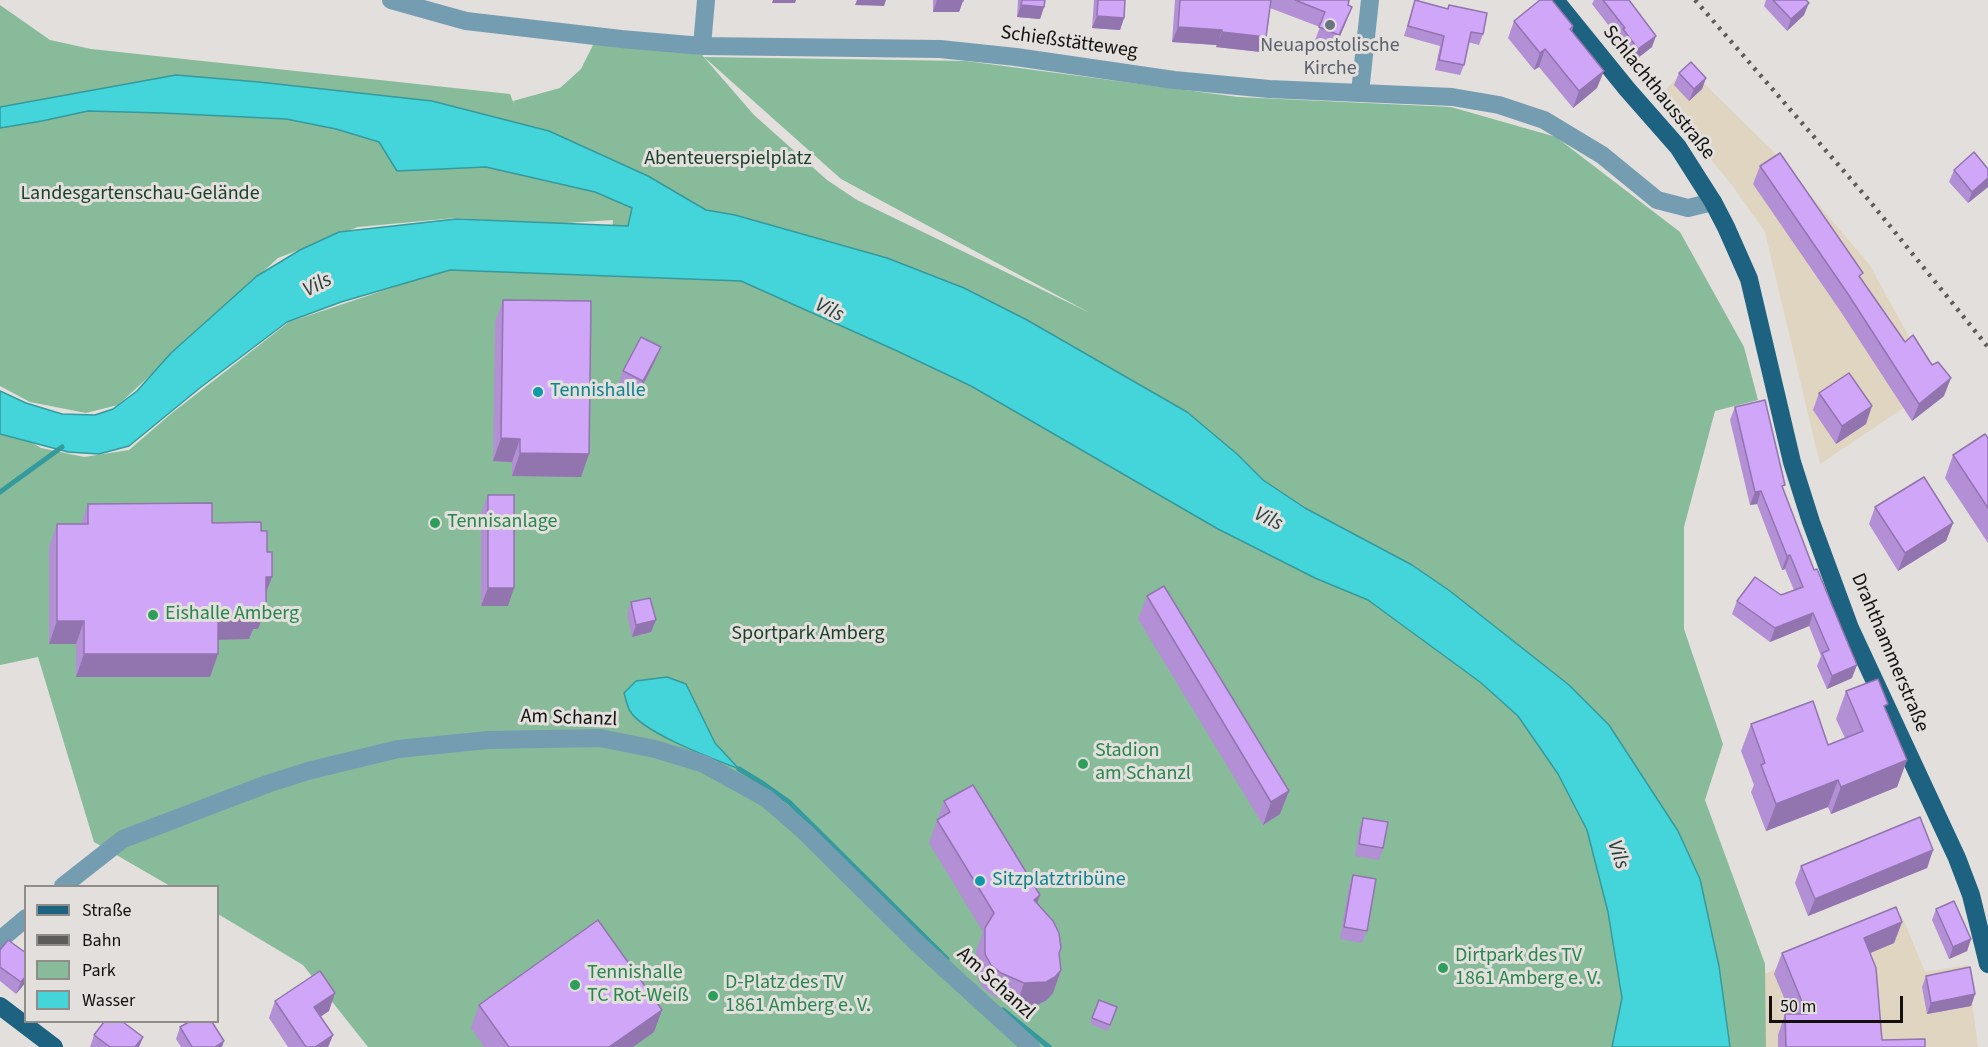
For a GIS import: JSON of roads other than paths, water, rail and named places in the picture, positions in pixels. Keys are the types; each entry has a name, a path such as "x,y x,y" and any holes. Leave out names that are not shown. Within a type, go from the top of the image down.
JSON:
{"main road":[{"name":"Schlachthausstraße","path":"1556,0 1612,71 1678,147 1713,202 1749,279 1768,354"},
{"name":"Drahthammerstraße","path":"1768,354 1792,462 1811,522 1850,628 1960,867 1971,895 1988,964"},
{"path":"0,1006 54,1047"}],"street":[{"name":"Schießstätteweg","path":"391,0 466,21 702,46 862,46 940,49 1174,80 1269,89 1452,97 1499,105 1544,120 1602,155 1658,200 1688,208 1713,202"},
{"path":"702,46 706,0"},
{"path":"1360,92 1370,0"},
{"name":"Am Schanzl","path":"64,885 123,839 267,784 308,771 398,749 488,740 600,738 655,748 704,764 766,798 804,831 919,945 1031,1047"},
{"path":"0,940 24,920"}],"water":[{"name":"Vils","path":"176,75 432,101 549,131 648,176 706,210 735,215 887,258 964,288 1027,320 1187,412 1237,454 1263,480 1305,508 1412,565 1450,591 1569,685 1609,725 1678,831 1700,879 1719,966 1730,1047 1612,1047 1622,998 1608,912 1587,830 1558,774 1518,716 1480,682 1368,600 1315,578 1218,529 971,386 741,281 450,270 341,302 287,322 201,387 129,446 99,454 68,452 0,434 0,391 26,403 62,414 95,415 113,409 137,391 171,353 257,276 300,250 339,232 456,219 628,226 632,208 595,192 486,167 397,171 379,142 336,129 286,119 88,111 0,128 0,107"},
{"path":"667,677 686,684 715,743 739,769 664,736 649,728 630,711 624,693 636,681"}],"waterway":[{"path":"0,492 62,447"},
{"path":"739,769 789,802 947,959"},
{"path":"1003,1010 1049,1047"}],"railway":[{"path":"1695,0 1868,199 1988,347"}],"place":[{"name":"Neuapostolische Kirche","path":"1330,25"},
{"name":"Tennishalle","path":"538,392"},
{"name":"Tennisanlage","path":"435,523"},
{"name":"Eishalle Amberg","path":"153,615"},
{"name":"Stadion am Schanzl","path":"1083,764"},
{"name":"Sitzplatztribüne","path":"980,881"},
{"name":"Dirtpark des TV 1861 Amberg e. V.","path":"1443,968"},
{"name":"Tennishalle TC Rot-Weiß","path":"575,985"},
{"name":"D-Platz des TV 1861 Amberg e. V.","path":"713,996"}],"park label":[{"name":"Abenteuerspielplatz","path":"728,160"},
{"name":"Landesgartenschau-Gelände","path":"140,195"},
{"name":"Sportpark Amberg","path":"808,635"}]}
